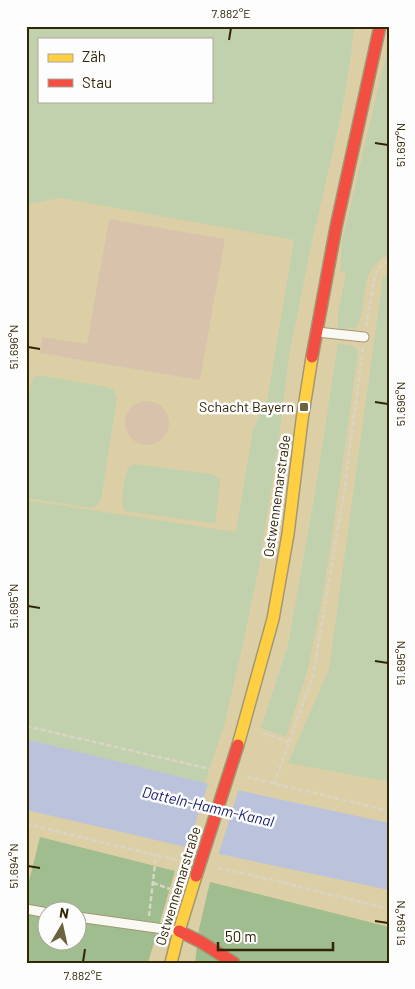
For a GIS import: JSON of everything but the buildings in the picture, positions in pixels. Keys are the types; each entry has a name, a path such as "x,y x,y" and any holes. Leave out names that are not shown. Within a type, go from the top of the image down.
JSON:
{"street":[{"name":"Ostwennemarstraße","path":"171,963 196,876 244,728 273,619 288,534 302,420 316,332 336,227 380,26"},
{"path":"179,931 201,942 234,963"}],"lane":[{"path":"316,332 364,338"},
{"path":"88,918 179,931"}],"path":[{"path":"274,784 313,676 344,492 364,338 374,280 378,269 389,258"},
{"path":"26,726 214,770"},
{"path":"263,733 289,742"},
{"path":"241,776 389,811"},
{"path":"26,824 183,861"},
{"path":"149,919 156,855"},
{"path":"210,867 264,878 389,909"},
{"path":"153,883 172,889"}],"green space":[{"path":"26,26 354,26 341,116 312,242 289,355 280,431 260,562 224,726 205,783 26,739 26,500 236,532 253,429 267,401 294,240 60,198 26,205"},
{"path":"389,42 389,253 376,264 370,273 357,327 338,330 338,313 346,273 340,272 342,242"},
{"path":"389,272 389,782 288,763 329,669 383,276"},
{"path":"338,343 354,346 358,352 323,595 308,669 286,737 261,728 288,645 314,499"},
{"path":"38,375 107,387 114,390 117,398 101,500 91,508 26,498 26,409 31,383 33,378"},
{"path":"135,464 212,474 220,479 215,523 125,511 122,502 124,484 128,467"},
{"path":"40,837 175,871 148,963 26,963 26,881 29,881"},
{"path":"210,882 389,927 389,963 195,963 199,929"}],"water":[{"name":"Datteln-Hamm-Kanal","path":"26,739 205,783 389,823 389,890 186,847 26,810"}],"pier":[{"path":"209,781 239,788 218,856 187,850"}],"traffic: slow":[{"path":"238,745 273,619 288,534 312,357"},
{"path":"171,963 196,876"}],"traffic: jam":[{"path":"312,357 336,227 380,26"},
{"path":"196,876 238,745"},
{"path":"179,931 201,942 234,963"}],"place":[{"name":"Schacht Bayern","path":"304,407"}]}
